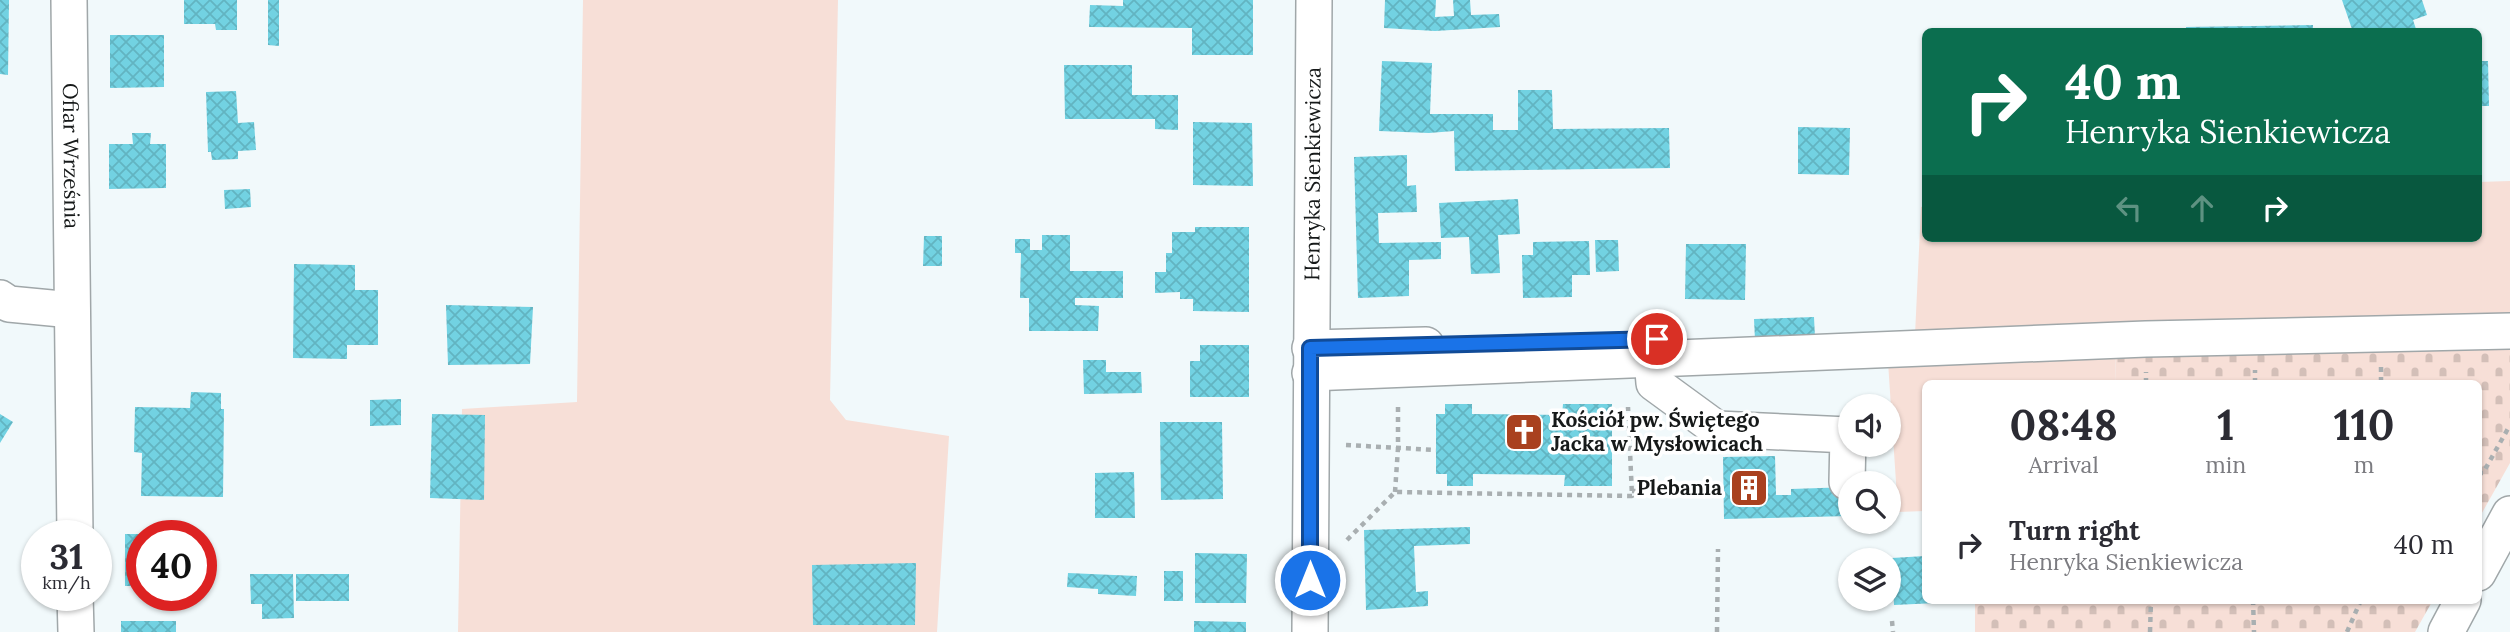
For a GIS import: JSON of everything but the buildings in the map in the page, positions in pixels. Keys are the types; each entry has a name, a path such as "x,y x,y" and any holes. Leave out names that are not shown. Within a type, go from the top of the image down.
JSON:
{"street":[{"name":"Ofiar Września","path":"69,0 75,520"},
{"name":"Henryka Sienkiewicza","path":"1310,632 1314,0"},
{"path":"0,298 9,304 72,310"},
{"path":"1310,360 1655,349 2510,331"},
{"path":"1655,349 1654,383 1717,429 1848,435 1847,471"},
{"path":"2482,566 2510,514"},
{"path":"2446,632 2461,604"},
{"path":"75,611 76,632"}],"path":[{"path":"1395,492 1632,496 1628,399"},
{"path":"1342,545 1395,492 1398,400"},
{"path":"2482,473 2510,425"},
{"path":"1334,445 1436,450"},
{"path":"1632,491 1715,493"},
{"path":"1717,632 1718,549"},
{"path":"2150,632 2151,604"},
{"path":"2253,604 2256,631"},
{"path":"2347,632 2359,604"},
{"path":"1892,621 1893,632"}],"green space":[{"path":"583,0 838,0 830,400 846,420 949,436 937,632 458,632 462,409 577,402"},
{"path":"2510,181 2510,317 1915,335 1921,207 1922,242 2482,242 2482,182"},
{"path":"2510,334 2510,463 2482,513 2482,380 2116,380 2115,351"},
{"path":"2115,351 2116,380 1922,380 1922,511 1901,512 1901,471 1895,471 1894,457 1901,457 1901,394 1890,394 1888,362"},
{"path":"1975,604 2431,604 2415,632 1975,632"}],"place":[{"name":"Kościół pw. Świętego Jacka w Mysłowicach","path":"1524,432"},
{"name":"Plebania","path":"1749,488"}],"route":[{"path":"1310,580 1310,348 1657,339"}]}
